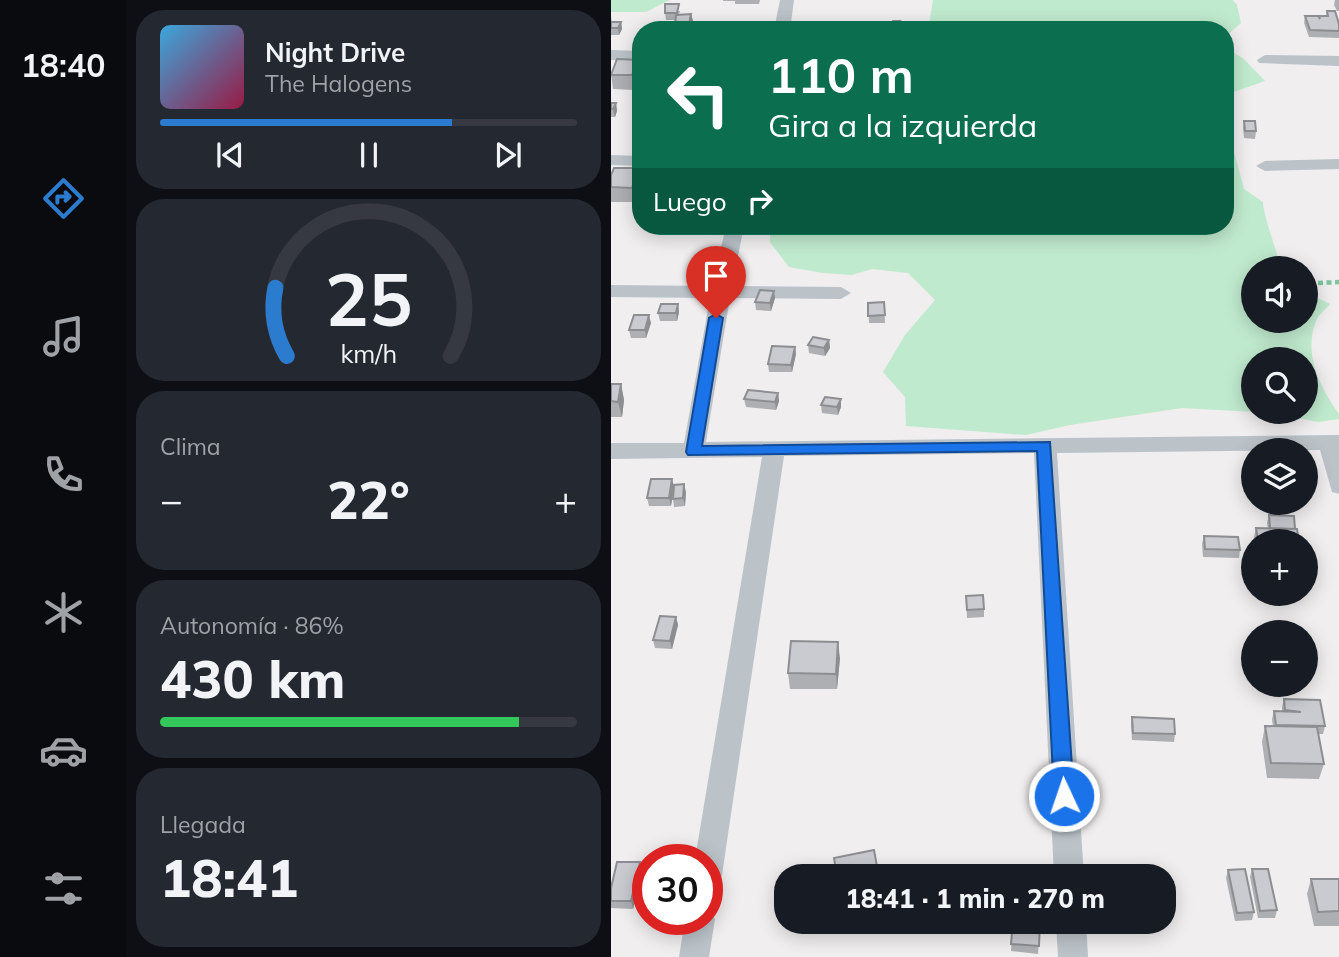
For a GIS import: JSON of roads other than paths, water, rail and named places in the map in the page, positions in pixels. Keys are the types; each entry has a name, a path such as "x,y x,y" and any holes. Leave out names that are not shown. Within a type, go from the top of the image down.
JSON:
{"street":[{"path":"784,21 787,0"},
{"path":"611,55 632,56"},
{"path":"1265,60 1339,61"},
{"path":"611,160 632,161"},
{"path":"1265,166 1339,164"},
{"path":"693,452 733,235"},
{"path":"611,291 841,293"},
{"path":"611,452 1334,442 1339,486"},
{"path":"1045,446 1068,864"},
{"path":"712,844 774,449"},
{"path":"1072,934 1073,957"},
{"path":"694,957 697,935"}]}
